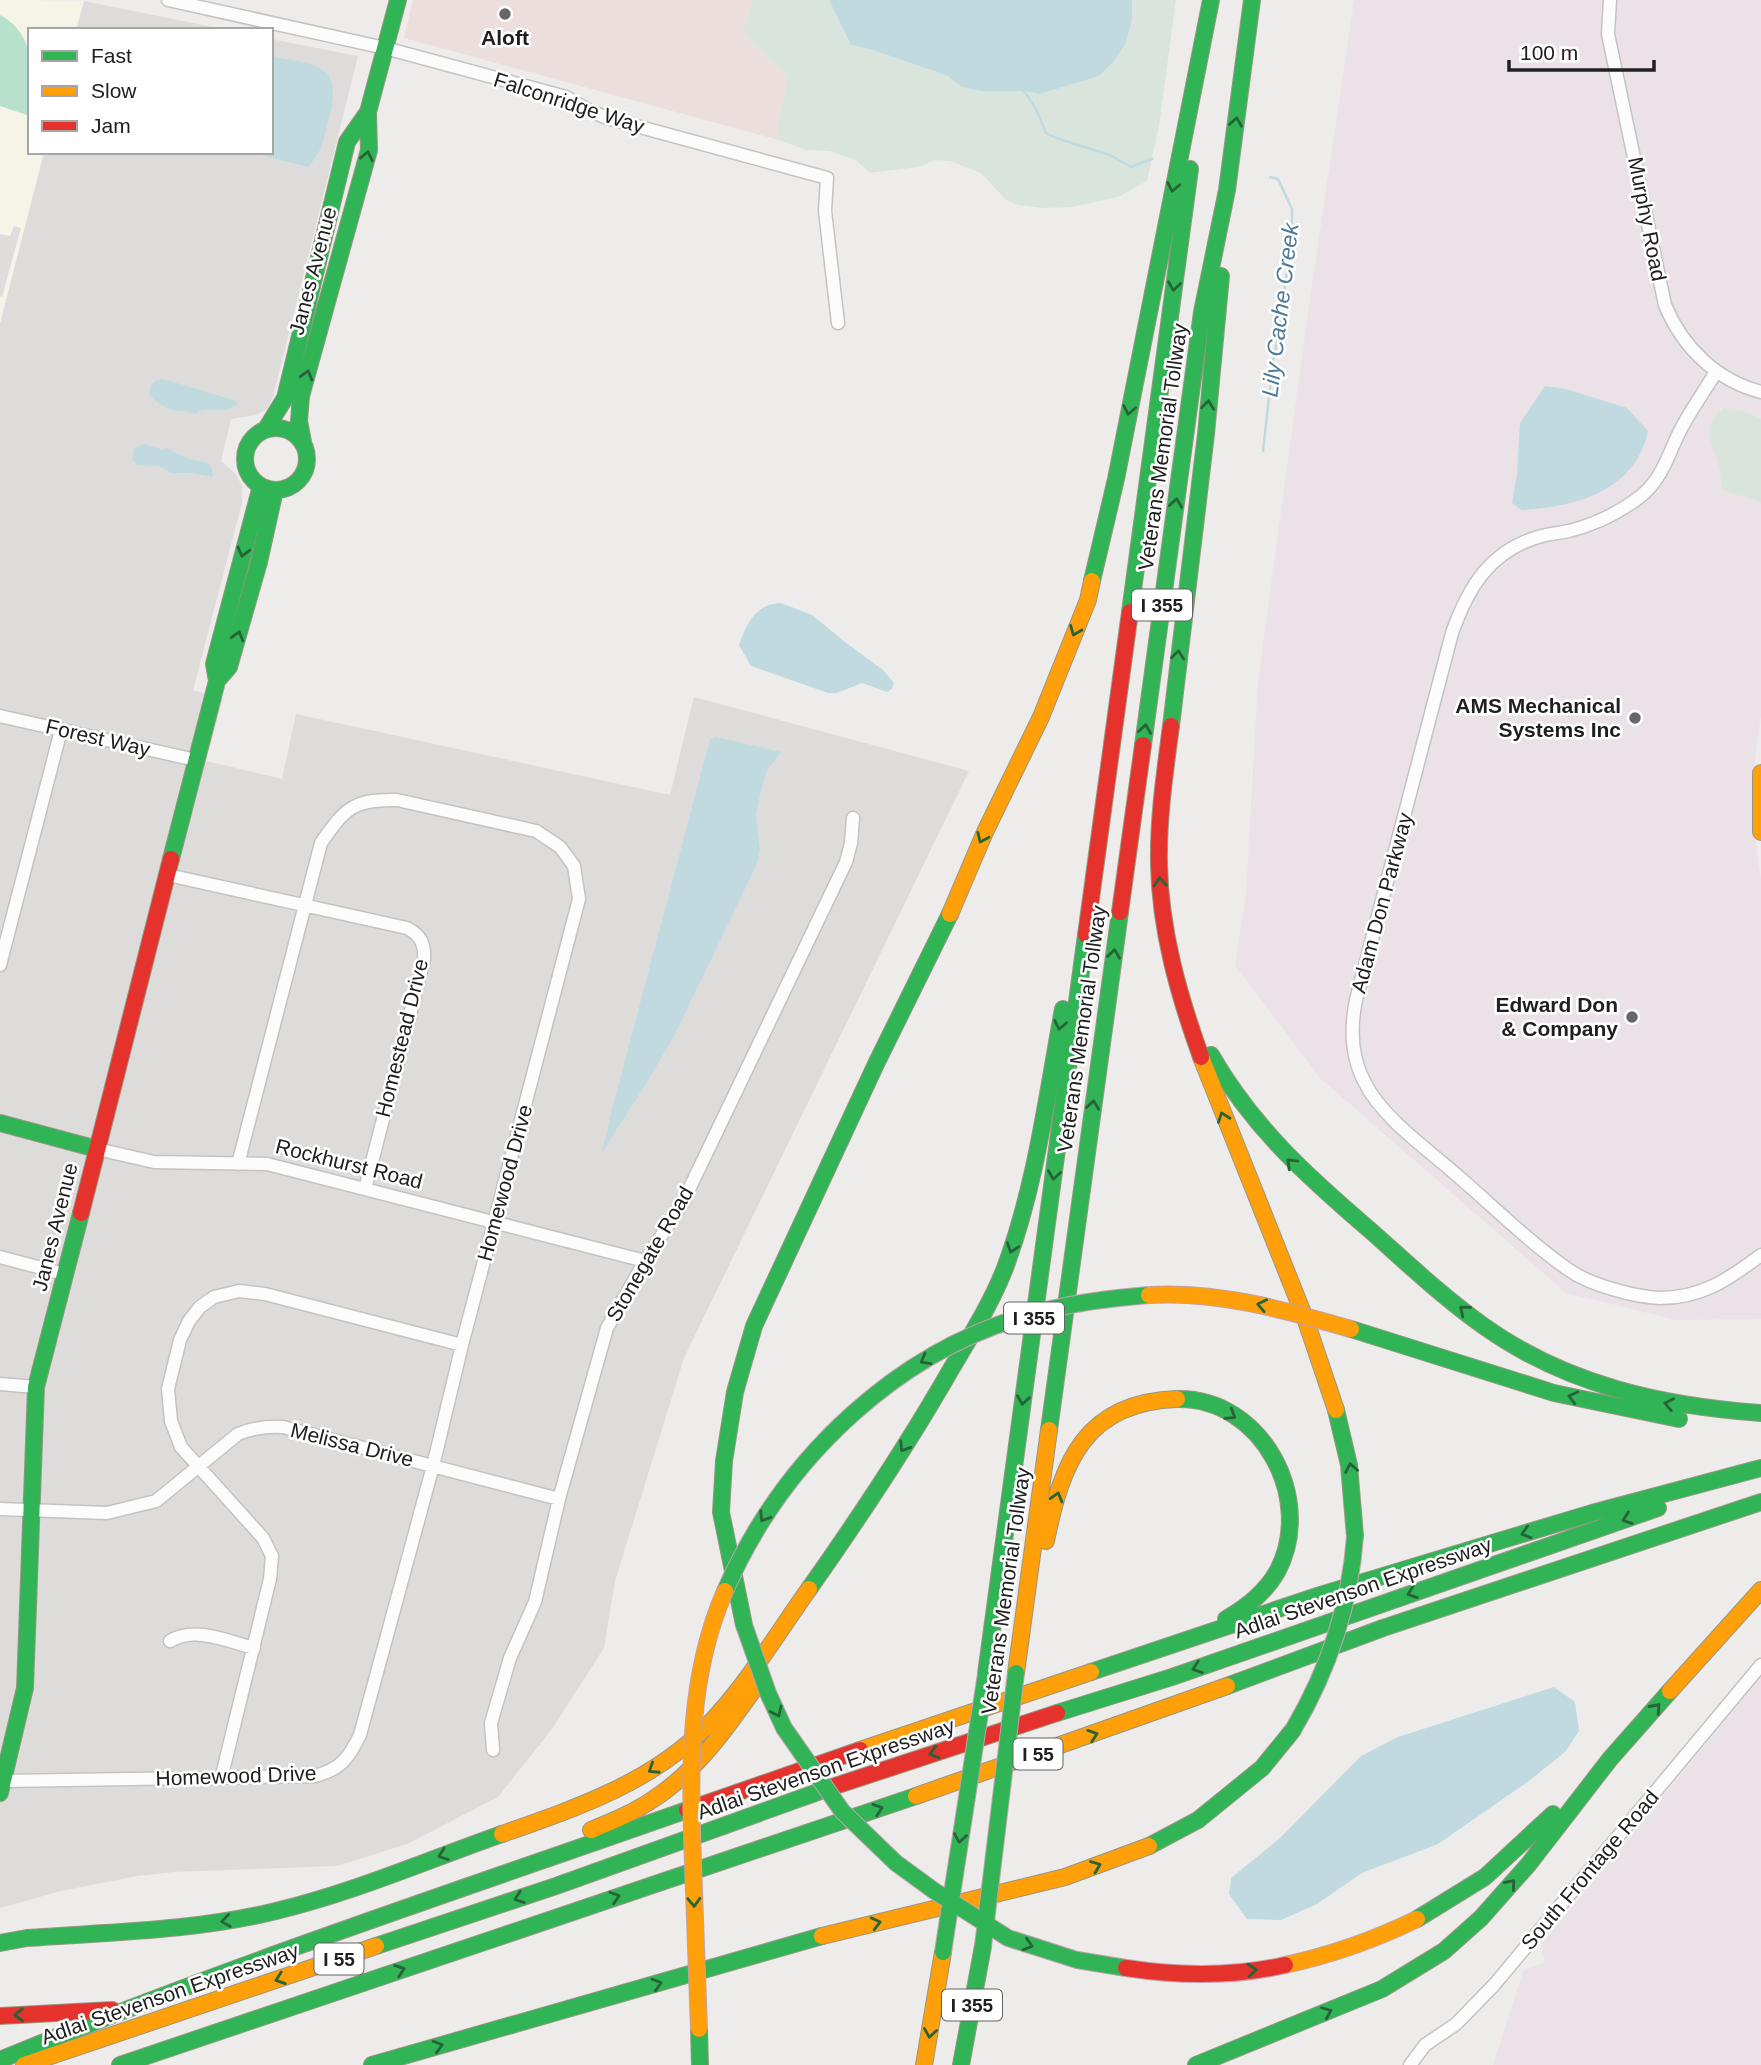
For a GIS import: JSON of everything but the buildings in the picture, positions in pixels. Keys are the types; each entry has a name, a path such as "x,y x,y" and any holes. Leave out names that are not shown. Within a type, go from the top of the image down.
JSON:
{"main road":[{"name":"Janes Avenue","path":"368,112 348,142 285,398 266,429 250,441 245,459 252,479 268,488 286,489 296,483 307,464 299,421 301,396 369,150 368,112 398,0"},
{"name":"Veterans Memorial Tollway","path":"924,2065 986,1674 1212,0"},
{"path":"1212,0 1116,479 1088,600 1041,717 754,1326 735,1392 724,1461 721,1512 727,1555 744,1625 768,1693 784,1728 842,1811 896,1863 933,1891 1008,1938 1077,1960 1139,1970 1202,1975 1269,1969 1325,1956 1375,1939 1417,1919 1485,1877 1522,1845 1610,1759 1761,1590"},
{"name":"Veterans Memorial Tollway","path":"961,2065 983,1946 1017,1666 1202,312 1227,190 1252,0"},
{"path":"372,2065 838,1932 1065,1877 1153,1844 1198,1820 1262,1768 1293,1730 1325,1672 1340,1633 1350,1592 1356,1504 1353,1473 1336,1406 1301,1306 1228,1131 1192,1035 1175,973 1162,900 1159,863 1161,813 1217,330 1227,190"},
{"path":"266,429 287,429 303,442"},
{"name":"Janes Avenue","path":"2,1787 25,1688 36,1387 217,681 214,664 268,488"},
{"path":"1761,773 1761,832"},
{"path":"0,1943 27,1938 231,1921 278,1912 581,1806 622,1788 672,1757 705,1728 734,1695 837,1549 928,1411 987,1308 1004,1268 1025,1204 1064,1002 1083,961"},
{"path":"1175,973 1220,1073 1270,1141 1309,1179 1468,1314 1531,1355 1604,1387 1680,1406 1761,1413"},
{"name":"Rockhurst Road","path":"0,1123 97,1149"},
{"path":"700,2065 691,1758 694,1700 702,1659 722,1597 757,1528 788,1482 823,1440 886,1384 950,1346 1004,1322 1071,1304 1128,1296 1193,1295 1270,1306 1351,1329 1505,1380 1632,1412 1730,1424 1761,1422"},
{"path":"1017,1666 1030,1626 1056,1499 1069,1464 1091,1432 1114,1414 1147,1401 1189,1399 1223,1409 1250,1427 1262,1439 1284,1476 1290,1523 1288,1539 1276,1572 1264,1590 1226,1619 1106,1665 1085,1676"},
{"path":"0,2060 364,1923 874,1745 1333,1591 1592,1513 1761,1470"},
{"name":"Adlai Stevenson Expressway","path":"23,2065 556,1886 838,1785 1172,1677 1761,1470"},
{"name":"I 55","path":"120,2065 1127,1723 1383,1628 1761,1502"},
{"path":"481,1882 633,1812 663,1793 698,1762 735,1718 778,1654 837,1549"},
{"path":"1196,2065 1382,1989 1444,1951 1481,1918 1528,1865 1610,1759"},
{"path":"137,2065 312,2000"},
{"path":"0,2016 135,2009"}],"street":[{"name":"Falconridge Way","path":"168,0 385,48 566,97 607,118 827,178 825,211 838,323"},
{"name":"Murphy Road","path":"1610,0 1608,34 1665,306 1674,327 1706,365 1739,385 1761,392"},
{"name":"Adam Don Parkway","path":"1716,372 1682,426 1664,470 1645,493 1601,522 1538,537 1510,548 1484,571 1464,600 1452,633 1356,1000 1352,1038 1358,1068 1366,1086 1388,1114 1569,1271 1644,1296 1687,1296 1723,1283 1761,1255"},
{"name":"Forest Way","path":"0,716 197,760"},
{"path":"0,965 61,730"},
{"name":"Homewood Drive","path":"2,1787 315,1776 334,1771 353,1749 360,1735 433,1466 579,899 573,866 560,847 536,831 397,800 356,804 339,816 321,843 238,1164"},
{"name":"Stonegate Road","path":"493,1750 491,1723 510,1658 535,1602 559,1499 607,1328 682,1202 846,862 853,818"},
{"name":"Homestead Drive","path":"168,874 407,928 418,935 424,950 424,960 365,1189"},
{"name":"Rockhurst Road","path":"97,1149 154,1162 267,1164 645,1261"},
{"path":"0,1257 64,1273"},
{"path":"221,1779 270,1579 272,1556 263,1538 181,1447 171,1421 168,1389 180,1340 189,1321 200,1307 214,1297 239,1291 265,1294 462,1346"},
{"path":"0,1384 36,1387"},
{"name":"Melissa Drive","path":"0,1509 107,1513 156,1501 238,1434 249,1429 273,1426 559,1499"},
{"path":"170,1642 182,1634 197,1634 254,1648"},
{"name":"South Frontage Road","path":"1410,2065 1425,2045 1456,2024 1494,1985 1761,1665"}],"shaded area":[{"path":"0,0 84,1 77,28 28,28 28,154 43,154 0,323"},
{"path":"413,0 753,0 742,33 788,77 777,126 779,140 404,38"},
{"path":"753,0 829,0 851,45 948,76 962,87 980,91 1024,91 1040,94 1099,76 1125,44 1132,21 1132,0 1176,0 1159,126 1147,181 1118,197 1072,207 1042,208 1018,205 1006,200 981,173 950,161 935,160 918,167 870,173 856,160 830,151 806,150 779,140 777,126 788,77 742,33"},
{"path":"1354,0 1761,0 1761,715 1754,769 1754,830 1761,879 1761,1319 1676,1320 1566,1293 1320,1078 1235,965 1246,893 1258,681"},
{"path":"84,1 218,28 77,28"},
{"path":"273,39 358,56 273,397 267,409 256,415 231,419 221,461 237,475 242,487 242,503 193,690 223,698 206,761 282,779 296,714 670,795 694,697 969,771 684,1358 615,1581 604,1648 552,1729 498,1797 407,1844 337,1866 174,1872 137,1876 61,1891 0,1908 0,323 43,154 273,154"},
{"path":"14,226 21,228 2,297 0,234 10,236"},
{"path":"1724,408 1761,419 1761,502 1722,490 1719,465 1709,434 1712,422"},
{"path":"1761,1677 1761,2065 1493,2065 1523,1971 1545,1962 1541,1945"}],"green space":[{"path":"0,15 13,24 27,46 28,115 0,106"}],"water":[{"path":"829,0 1132,0 1132,21 1125,44 1114,61 1099,76 1040,94 1024,91 980,91 962,87 948,76 851,45"},
{"path":"273,56 315,66 330,78 333,88 328,122 319,151 308,167 257,154 273,154"},
{"path":"163,379 234,400 238,404 226,410 205,410 195,414 169,409 149,394 153,383"},
{"path":"1545,386 1566,389 1627,408 1648,431 1641,452 1630,469 1600,492 1562,505 1521,510 1512,503 1520,423"},
{"path":"144,444 163,450 166,448 189,459 209,463 213,477 172,473 159,466 137,465 132,459 134,448"},
{"path":"781,603 812,615 883,670 894,683 892,689 887,692 862,683 837,693 828,693 751,666 739,645 745,629 758,611"},
{"path":"716,737 781,752 767,770 760,795 756,816 760,850 756,866 676,1032 602,1152 710,739"},
{"path":"1554,1687 1575,1702 1579,1731 1565,1752 1529,1781 1438,1844 1362,1873 1317,1904 1281,1920 1247,1919 1229,1894 1231,1878 1279,1839 1361,1756 1398,1737"}],"waterway":[{"name":"Lily Cache Creek","path":"1024,91 1036,109 1046,133 1110,155 1131,167 1152,159"},
{"name":"Lily Cache Creek","path":"1263,451 1292,230 1292,209 1278,179 1270,177"}],"traffic: fast":[{"path":"303,442 299,421 301,396 369,150 368,112 398,0"},
{"path":"1092,581 1116,479 1211,0"},
{"path":"1143,745 1202,312 1227,190 1252,0"},
{"path":"266,429 285,398 347,142 368,112"},
{"path":"1130,612 1190,169"},
{"path":"1171,726 1206,434 1221,276"},
{"path":"270,428 282,428 298,437 305,447 307,459 305,471 298,481 282,490 270,490 259,485 250,476 245,465 245,453 250,442 259,433 270,428"},
{"path":"171,859 217,681 214,664 261,486"},
{"path":"217,681 229,667 259,562 275,490"},
{"path":"1049,1430 1120,912"},
{"path":"744,1625 721,1512 724,1461 735,1392 754,1326 876,1064 950,914"},
{"path":"986,1674 1086,935"},
{"path":"809,1589 917,1427 980,1320 1005,1268 1033,1172 1063,1009"},
{"path":"1211,1055 1263,1129 1304,1171 1427,1281 1485,1327 1549,1364 1617,1389 1688,1405 1761,1413"},
{"path":"0,1123 97,1149"},
{"path":"0,1793 25,1688 36,1387 81,1213"},
{"path":"725,1591 749,1542 779,1496 813,1453 852,1414 895,1380 941,1351 991,1328 1069,1305 1149,1295"},
{"path":"1351,1329 1554,1393 1679,1419"},
{"path":"1177,1399 1207,1403 1234,1415 1256,1434 1274,1458 1285,1485 1290,1514 1287,1544 1277,1572 1255,1599 1226,1619"},
{"path":"1336,1410 1349,1465 1355,1536"},
{"path":"1091,1672 1320,1595 1592,1513 1761,1468"},
{"path":"1227,1686 1383,1628 1761,1502"},
{"path":"1057,1713 1172,1677 1658,1508"},
{"path":"1293,1730 1317,1684 1336,1637 1348,1588 1355,1536"},
{"path":"744,1625 768,1693 784,1728 842,1811 896,1863 1008,1938 1077,1960 1126,1968"},
{"path":"983,1946 1016,1673"},
{"path":"943,1952 986,1674"},
{"path":"1196,2065 1382,1989 1444,1951 1481,1918 1528,1865 1610,1759 1670,1691"},
{"path":"1149,1846 1198,1820 1262,1768 1293,1730"},
{"path":"376,1946 556,1886 829,1788"},
{"path":"120,2065 916,1796"},
{"path":"0,2060 256,1961 687,1810"},
{"path":"1417,1919 1485,1877 1553,1814"},
{"path":"0,1943 27,1938 184,1927 245,1918 333,1895 502,1834"},
{"path":"372,2065 822,1936"},
{"path":"961,2065 983,1946"},
{"path":"699,2029 700,2065"}],"traffic: slow":[{"path":"950,914 985,832 1041,717 1088,600 1092,581"},
{"path":"1761,773 1761,832"},
{"path":"1201,1057 1305,1318 1336,1410"},
{"path":"1149,1295 1201,1296 1252,1303 1351,1329"},
{"path":"1046,1541 1052,1512 1070,1462 1099,1424 1120,1411 1146,1403 1177,1399"},
{"path":"1016,1673 1049,1430"},
{"path":"502,1834 611,1792 662,1763 685,1746 735,1694 809,1589"},
{"path":"1670,1691 1761,1590"},
{"path":"699,2029 692,1829 694,1725 704,1657 725,1591"},
{"path":"860,1750 1091,1672"},
{"path":"916,1796 1227,1686"},
{"path":"591,1830 640,1808 684,1775 721,1734 754,1689"},
{"path":"822,1936 1065,1877 1149,1846"},
{"path":"1285,1965 1352,1946 1417,1919"},
{"path":"24,2065 376,1946"},
{"path":"924,2065 943,1952"}],"traffic: jam":[{"path":"1086,935 1130,612"},
{"path":"1171,726 1162,795 1160,889 1172,962 1201,1057"},
{"path":"1120,912 1143,745"},
{"path":"81,1213 171,859"},
{"path":"829,1788 1057,1713"},
{"path":"687,1810 860,1750"},
{"path":"1126,1968 1206,1974 1246,1972 1285,1965"},
{"path":"0,2016 112,2010"}],"place":[{"name":"Aloft","path":"505,14"},
{"name":"AMS Mechanical Systems Inc","path":"1635,718"},
{"name":"Edward Don & Company","path":"1632,1017"}]}
